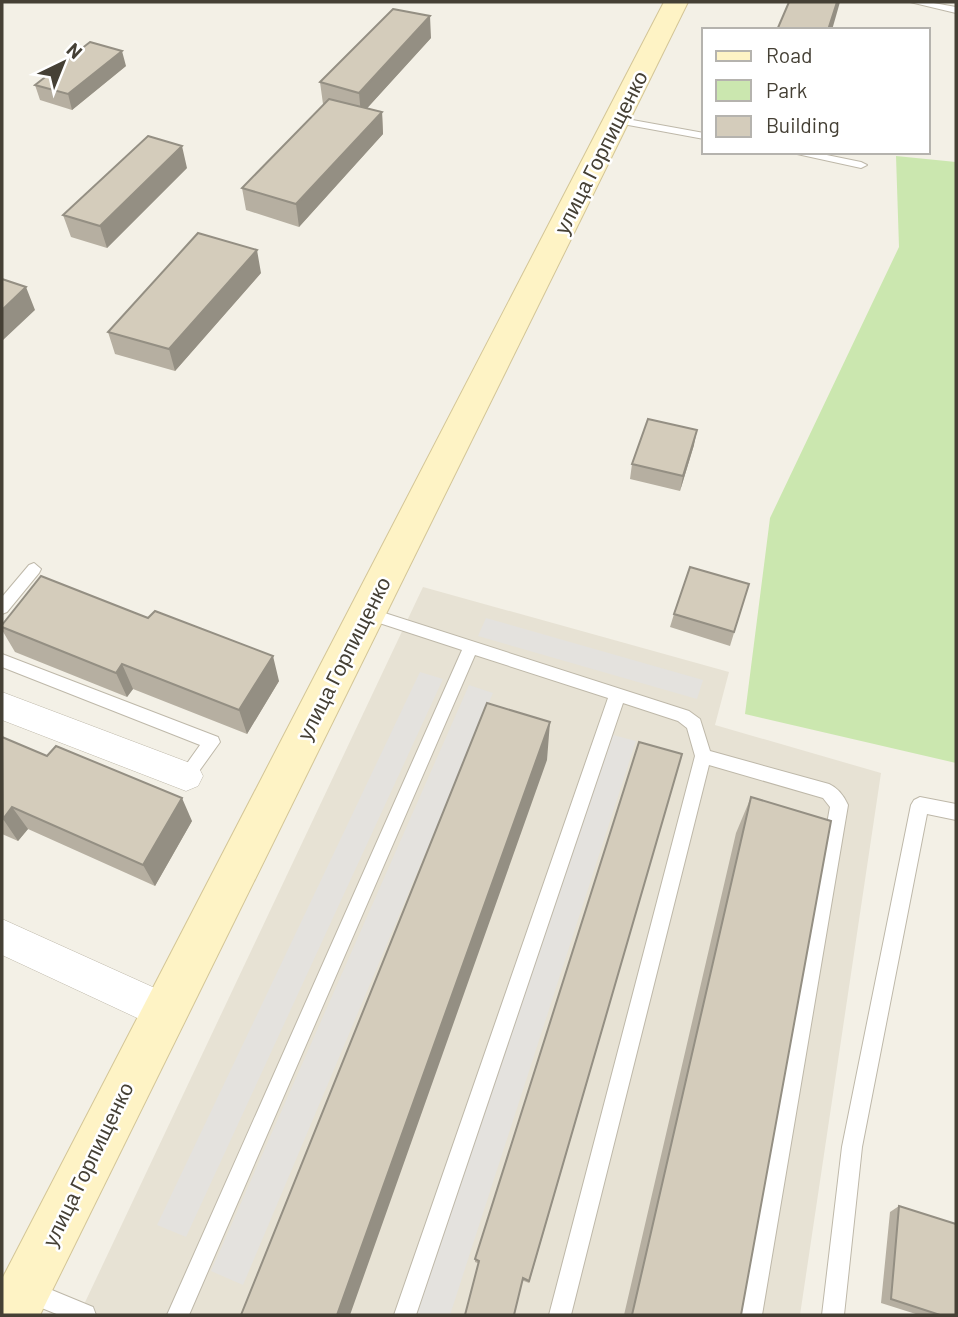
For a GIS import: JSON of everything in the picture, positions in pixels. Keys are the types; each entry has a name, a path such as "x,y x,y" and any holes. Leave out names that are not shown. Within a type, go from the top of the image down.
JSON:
{"main road":[{"name":"улица Горпищенко","path":"18,1303 163,1011 676,2"}],"street":[{"path":"2,706 186,776"},
{"path":"2,937 163,1011"}],"lane":[{"path":"915,2 956,10"},
{"path":"616,120 702,136"},
{"path":"803,154 861,165"},
{"path":"2,608 34,569"},
{"path":"366,613 470,649 683,716 694,724 703,756 560,1315"},
{"path":"178,1315 470,649"},
{"path":"2,660 212,742 186,776"},
{"path":"405,1315 618,694"},
{"path":"703,756 829,792 839,805 751,1315"},
{"path":"833,1315 852,1147 920,804 956,812"},
{"path":"18,1303 85,1315"}],"shaded area":[{"path":"423,587 729,672 715,725 881,773 800,1315 79,1315"},
{"path":"486,618 703,680 697,699 478,636"},
{"path":"420,672 443,679 186,1237 157,1225"},
{"path":"469,685 493,693 243,1285 211,1271"},
{"path":"613,735 636,741 450,1315 416,1315"}],"green space":[{"path":"896,156 956,162 956,763 745,714 770,518 899,247"}],"building":[{"path":"789,2 837,2 829,28 778,28"},
{"path":"393,9 430,16 359,93 320,82"},
{"path":"90,42 122,51 68,94 35,85"},
{"path":"329,99 382,112 296,204 242,188"},
{"path":"148,136 182,146 100,226 63,215"},
{"path":"198,233 257,250 169,349 108,332"},
{"path":"2,279 26,287 2,310"},
{"path":"648,419 697,430 683,476 632,464"},
{"path":"690,567 749,584 734,632 674,614"},
{"path":"41,576 148,618 155,611 273,656 239,710 122,664 116,673 2,627"},
{"path":"487,703 550,722 337,1315 241,1315"},
{"path":"2,737 47,756 56,746 182,798 143,865 12,807 3,819"},
{"path":"639,742 682,754 529,1281 523,1278 514,1315 465,1315 479,1261 475,1259"},
{"path":"751,797 831,821 741,1315 632,1315"},
{"path":"899,1206 956,1224 956,1315 940,1315 891,1299"}]}
